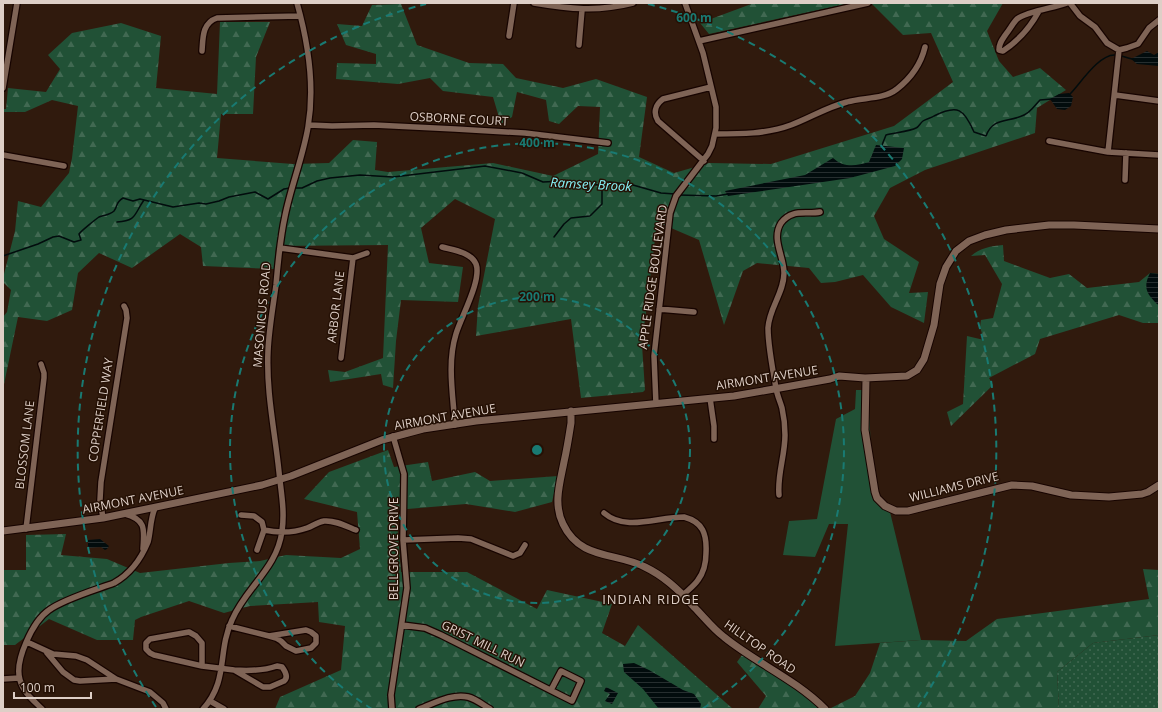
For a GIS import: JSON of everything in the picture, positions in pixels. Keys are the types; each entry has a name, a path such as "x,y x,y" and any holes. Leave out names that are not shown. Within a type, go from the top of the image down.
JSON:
{"street":[{"path":"3,88 17,3"},
{"name":"MASONICUS ROAD","path":"203,709 217,689 229,626 238,608 270,564 276,553 282,532 283,508 270,396 268,361 280,248 285,217 309,125 311,93 310,67 297,3"},
{"path":"509,36 514,3"},
{"path":"534,3 582,10 608,8 633,3"},
{"name":"APPLE RIDGE BOULEVARD","path":"656,404 654,356 670,213 681,188 704,161 712,146 717,118 711,87 699,41 685,3"},
{"path":"699,41 868,3"},
{"path":"1039,11 1026,31 1012,45 1002,51 999,50 1000,42 1016,20 1039,11 1067,3"},
{"path":"1070,3 1080,16 1095,27 1107,43 1119,50 1138,44 1149,28 1159,20"},
{"path":"578,45 582,10"},
{"path":"202,51 204,33 207,25 212,20 217,18 300,16"},
{"path":"715,134 734,134 781,128 838,104 889,94 896,90 917,69 922,59 925,47"},
{"path":"1108,152 1119,50"},
{"path":"704,161 658,121 656,118 656,109 660,102 664,99 711,87"},
{"path":"1115,95 1159,100"},
{"name":"OSBORNE COURT","path":"309,125 374,125 525,133 608,143"},
{"path":"1049,142 1108,152 1159,155"},
{"path":"1125,180 1126,153"},
{"path":"3,155 64,166"},
{"path":"779,495 779,478 785,446 785,435 782,408 776,389 768,327 772,310 781,290 784,274 777,233 781,223 790,216 801,212 814,214 820,212"},
{"name":"AIRMONT AVENUE","path":"3,531 103,518 256,486 280,480 393,436 423,429 476,421 710,398 776,389 839,376 866,378 907,376 921,365 926,353 934,325 942,274 950,259 970,241 985,235 1006,230 1049,225 1159,230"},
{"path":"442,247 470,256 477,267 474,285 456,333 452,349 451,362 455,425"},
{"path":"280,248 353,258 367,253"},
{"name":"ARBOR LANE","path":"341,358 353,258"},
{"name":"COPPERFIELD WAY","path":"103,518 100,496 101,482 127,318 124,306"},
{"path":"659,308 694,312"},
{"name":"BLOSSOM LANE","path":"26,529 44,378 41,364"},
{"name":"WILLIAMS DRIVE","path":"866,378 865,430 875,492 881,502 890,509 896,511 908,511 1012,485 1032,486 1071,494 1109,497 1142,494 1159,485"},
{"path":"710,398 714,426 714,439"},
{"name":"HILLTOP ROAD","path":"571,411 571,423 558,499 560,515 566,531 584,548 600,555 621,559 645,567 665,580 683,595 722,637 787,678 815,699 825,709"},
{"name":"BELLGROVE DRIVE","path":"392,709 391,695 407,588 403,540 404,474 393,436"},
{"path":"42,709 26,693 19,678 19,663 37,622 54,606 114,583 122,578 135,565 148,542 151,518 155,508"},
{"path":"604,513 608,517 620,521 643,522 684,517 700,526 707,541 705,566 699,579 683,595"},
{"path":"125,514 139,520 144,534 142,552"},
{"path":"241,515 254,516 262,522 264,530 257,550"},
{"path":"264,530 282,532 299,530 324,521 334,522 356,530"},
{"path":"403,540 471,539 513,556 520,553 525,545"},
{"name":"GRIST MILL RUN","path":"402,625 425,628 441,635 572,701 581,681 561,671 551,690"},
{"path":"229,626 269,636 281,641 286,646 296,651 311,648 317,640 316,636 306,630 269,636"},
{"path":"202,666 202,643 193,634 185,633 150,639 146,642 146,649 150,653 202,666 234,670 259,670 280,666 284,670 287,677 284,681 267,688 260,686 234,670"},
{"path":"27,642 47,653 63,656 76,656 87,660 116,679 150,692 163,703 166,709"},
{"path":"47,653 64,672 74,680 116,679"},
{"path":"3,679 19,678"},
{"path":"419,709 454,696 461,696 474,699 490,709"},
{"path":"210,701 224,709"}],"green space":[{"path":"754,3 850,3 709,34 700,23"},
{"path":"871,3 1003,3 987,31 999,61 1013,77 1040,68 1066,90 1037,108 1035,133 925,170 890,188 874,216 884,239 919,262 909,293 928,292 924,323 891,307 863,275 835,282 821,283 809,268 757,263 743,271 724,325 699,240 657,222 642,345 645,390 643,392 581,398 571,319 476,336 478,306 495,219 455,199 421,228 429,263 463,267 458,302 401,300 396,341 393,388 383,385 381,374 330,382 328,370 345,372 383,358 388,245 276,246 274,269 203,266 201,247 180,234 132,268 99,253 78,273 72,310 47,321 18,317 3,389 3,317 7,312 11,290 3,282 3,278 15,231 18,201 41,207 69,173 78,106 52,100 25,112 3,112 3,109 6,109 8,88 46,92 60,69 48,55 72,33 121,23 161,36 156,88 217,94 220,22 270,22 256,57 253,114 221,114 217,158 293,164 329,163 353,140 377,142 375,170 388,172 493,163 553,176 598,154 600,107 578,106 559,124 549,121 546,100 517,92 512,117 501,124 493,97 443,91 430,78 398,84 336,79 337,63 376,64 376,54 346,45 337,24 362,26 372,5 401,4 417,45 469,63 503,64 516,78 563,88 596,79 647,97 639,157 674,173 709,163 771,164 894,126 953,82 931,33 903,35"},
{"path":"1003,245 1004,261 1050,278 1069,274 1087,288 1139,282 1150,273 1159,274 1159,323 1143,323 1119,315 1040,339 1035,354 989,378 993,385 951,426 947,412 963,404 967,336 984,340 980,327 981,320 993,318 1002,284 985,255 971,256 986,248"},
{"path":"856,390 868,390 873,488 890,512 921,640 835,646 848,524 829,524 815,557 783,555 789,521 817,519 836,419 855,409"},
{"path":"388,450 394,467 428,462 432,481 475,472 490,481 558,476 552,502 515,512 466,504 396,510 401,572 467,572 537,609 547,590 612,604 602,633 625,646 638,625 733,709 275,709 280,697 341,670 345,626 319,622 318,602 250,606 224,613 189,601 135,620 133,640 97,640 49,619 15,645 3,645 3,570 26,570 26,535 66,534 61,555 107,559 140,573 260,561 286,555 341,558 360,549 357,512 304,499 329,472"},
{"path":"1143,569 1159,570 1159,635 1093,643 1057,672 1059,709 829,709 855,696 870,673 880,643 921,640 966,641 997,619 1149,599"},
{"path":"1159,635 1159,709 1059,709 1057,672 1093,643"},
{"path":"745,651 824,709 758,709 766,696 737,662"}],"shaded area":[{"path":"1147,51 1154,55 1159,52 1159,66 1137,64 1131,59"},
{"path":"1069,93 1073,97 1071,106 1065,110 1057,109 1050,99 1059,94"},
{"path":"876,145 904,148 902,159 895,166 850,178 728,196 725,191 805,175 833,158 846,165 869,162"},
{"path":"1150,273 1159,274 1159,305 1150,296 1147,290 1146,286"},
{"path":"100,539 109,546 107,549 105,550 101,547 88,548 88,540"},
{"path":"634,663 683,690 694,694 701,704 700,709 659,709 643,689 624,672 623,664"},
{"path":"606,687 618,693 612,704 605,701 610,694 604,691"}],"waterway":[{"name":"Ramsey Brook","path":"1070,94 1090,70 1103,59 1115,55 1133,59"},
{"name":"Ramsey Brook","path":"882,145 886,135 914,129 924,120 949,110 959,111 967,118 974,132 986,136 989,130 997,123 1026,114 1040,100 1052,99"},
{"name":"Ramsey Brook","path":"293,188 302,188 317,181 330,178 360,175 393,177 485,166 522,173 543,182 563,181 598,185 609,182 633,185 661,193 675,194"},
{"path":"554,237 564,224 571,218 590,216 602,204 602,184"},
{"name":"Ramsey Brook","path":"3,256 38,244 53,237 59,236 74,242 81,240 79,234 80,232 99,217 112,212 119,201 123,198 133,201 140,199 173,207 199,203 206,204 229,197 255,192 268,199 284,189 290,188"},
{"name":"Ramsey Brook","path":"679,195 716,196 728,194"},
{"path":"117,222 132,218 144,200"}],"district":[{"name":"INDIAN RIDGE","path":"651,599"}]}
